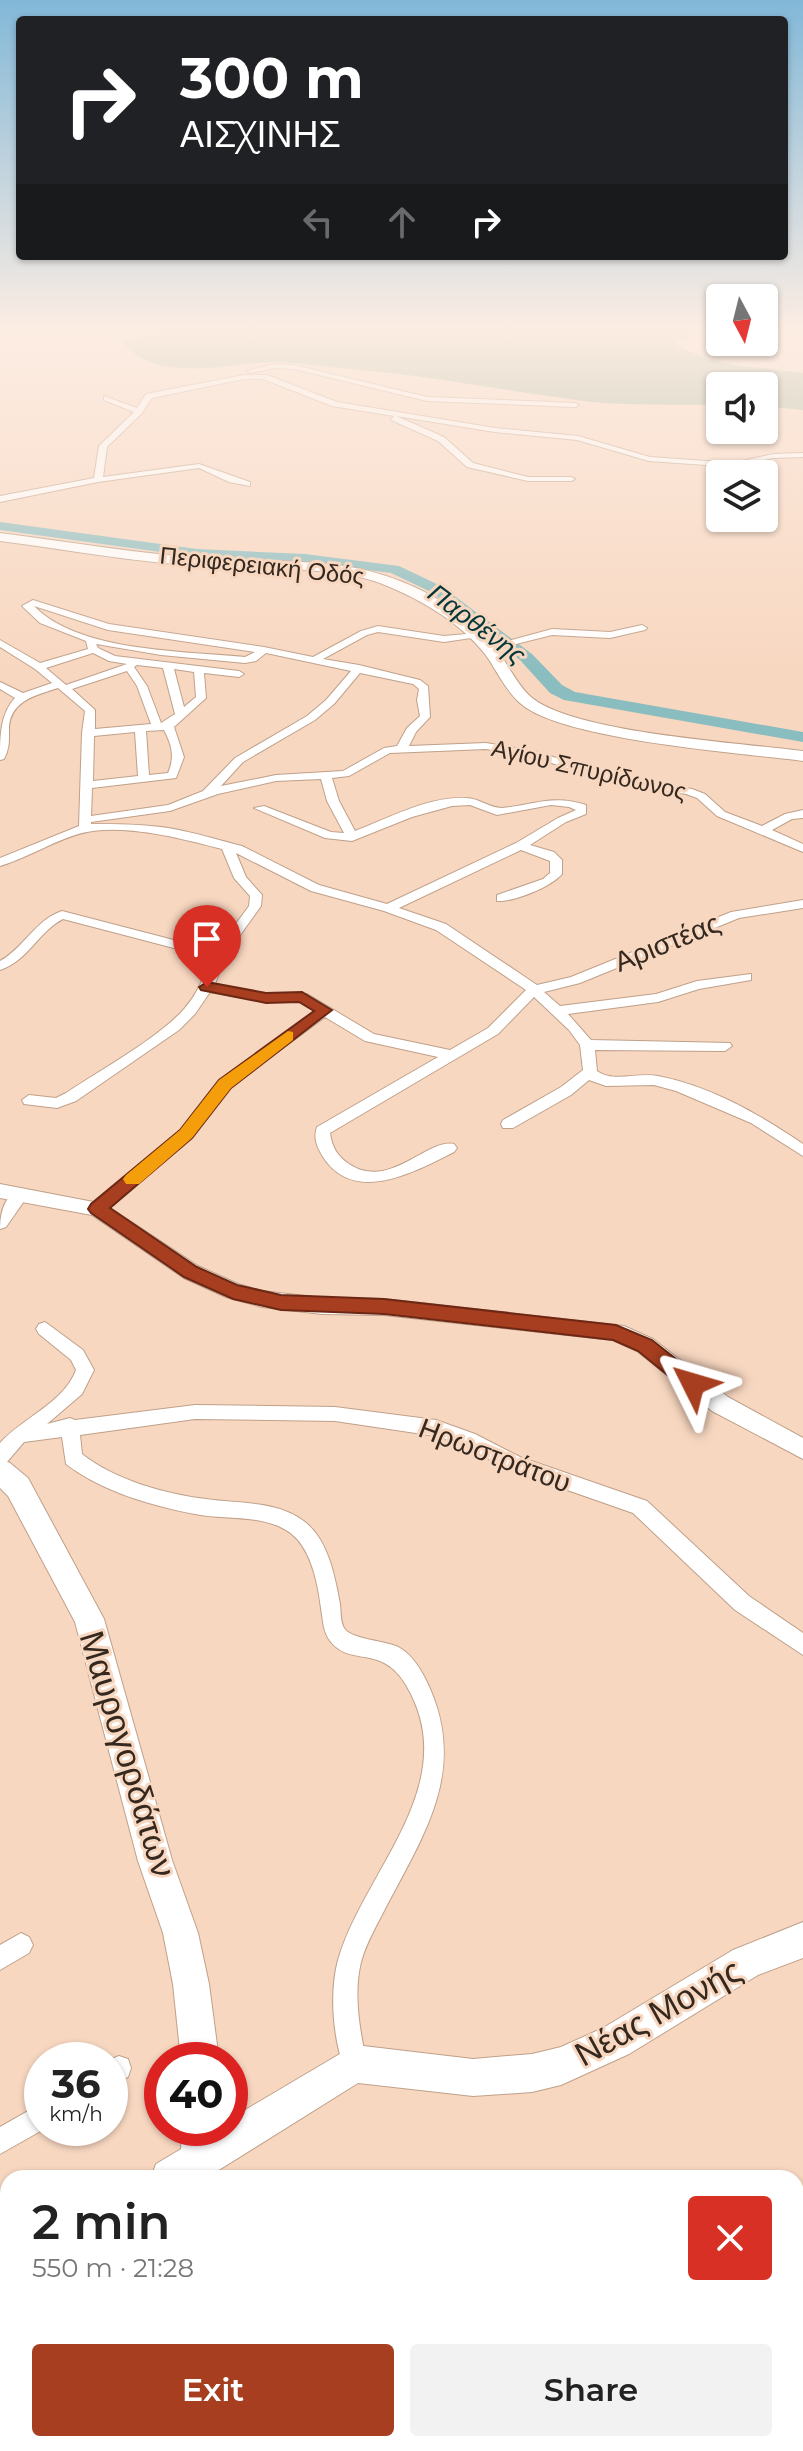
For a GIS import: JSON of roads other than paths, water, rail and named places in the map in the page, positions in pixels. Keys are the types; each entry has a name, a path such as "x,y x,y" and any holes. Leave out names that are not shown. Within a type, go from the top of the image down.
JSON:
{"main road":[{"name":"Περιφερειακή Οδός","path":"0,537 207,563 366,575 422,595 492,647 525,700 567,722 803,756"},
{"name":"Μαυρογορδάτων","path":"0,1471 18,1487 89,1619 155,1861 171,1895 198,2022 199,2042"},
{"name":"Νέας Μονής","path":"355,2064 437,2078 469,2078 547,2069 588,2056 702,1984 803,1940"},
{"path":"190,2154 355,2064"}],"street":[{"path":"98,480 101,450 108,442"},
{"path":"445,442 470,465 528,479 571,479"},
{"path":"593,442 649,459 734,465 773,456 803,455"},
{"path":"0,499 98,480 199,466 229,481 247,484"},
{"path":"239,674 131,665 106,657 30,611 28,604 108,627 260,654 315,660 416,682 424,688 422,700 425,717 411,730 402,748"},
{"path":"492,647 552,632 610,635 642,628"},
{"path":"315,660 364,633 378,629 444,639 475,635"},
{"path":"0,643 39,667 90,710 85,824"},
{"path":"39,667 92,646 245,660 260,654"},
{"path":"11,702 131,665"},
{"path":"88,785 175,774 179,747 163,726 131,665"},
{"path":"168,666 181,715"},
{"path":"207,794 239,760 311,718 330,702 359,668"},
{"path":"87,733 163,726 201,698 199,669"},
{"path":"0,685 11,702"},
{"path":"0,757 11,702"},
{"path":"140,728 144,780"},
{"name":"Αγίου Σπυρίδωνος","path":"85,824 165,809 207,794 276,778 326,777 353,771 385,751 402,748 505,747 616,780 688,791 701,796 721,814 803,848"},
{"path":"326,777 333,801 352,837"},
{"path":"260,808 329,835 352,837 388,822 462,802 475,802 493,811 542,802 582,807 582,812 562,820 520,846 388,908"},
{"path":"763,830 789,816 803,814"},
{"path":"0,862 85,824 162,831 227,846 315,888 388,908 441,927 534,990 557,1011 587,1045 590,1072"},
{"path":"29,1100 57,1103 79,1092 174,1027 190,1011 207,987 219,956 257,900 240,878 227,846"},
{"path":"501,898 547,882 556,874 556,860 550,855 520,846"},
{"name":"Αριστέας","path":"534,990 575,980 736,915 803,904"},
{"path":"0,966 20,956 54,919 62,915 219,956"},
{"path":"557,1011 658,998 697,985 746,977"},
{"path":"207,987 266,998 302,997 370,1038 453,1055"},
{"path":"449,1148 384,1176 370,1177 342,1168 331,1157 322,1136 324,1129 331,1124 385,1097 493,1031 534,990"},
{"path":"97,1209 186,1134 225,1084 325,1010"},
{"path":"587,1045 725,1046"},
{"path":"508,1124 566,1091 590,1072"},
{"path":"590,1072 606,1081 654,1080 681,1087 756,1119 803,1151"},
{"path":"0,1191 97,1209 191,1272 233,1291 262,1299 322,1306 399,1308 616,1332 645,1345 720,1404 803,1449"},
{"path":"0,1223 21,1194"},
{"path":"0,1456 18,1435 76,1389 84,1376 85,1370 77,1355 45,1329"},
{"name":"Ηρωστράτου","path":"18,1435 195,1412 335,1414 407,1422 456,1434 514,1463 640,1507 742,1603 803,1645"},
{"path":"70,1426 73,1458 121,1483 173,1502 281,1517 299,1528 314,1548 326,1585 334,1628 340,1637 349,1643 391,1654 407,1669 423,1698 434,1738 433,1780 417,1820 355,1944 349,1967 348,2023 355,2064"},
{"path":"0,1958 21,1945"},
{"path":"0,2141 24,2127"}],"waterway":[{"name":"Παρθένης","path":"0,526 197,553 305,558 394,569 436,589 526,657 556,689 570,696 803,737"}]}
